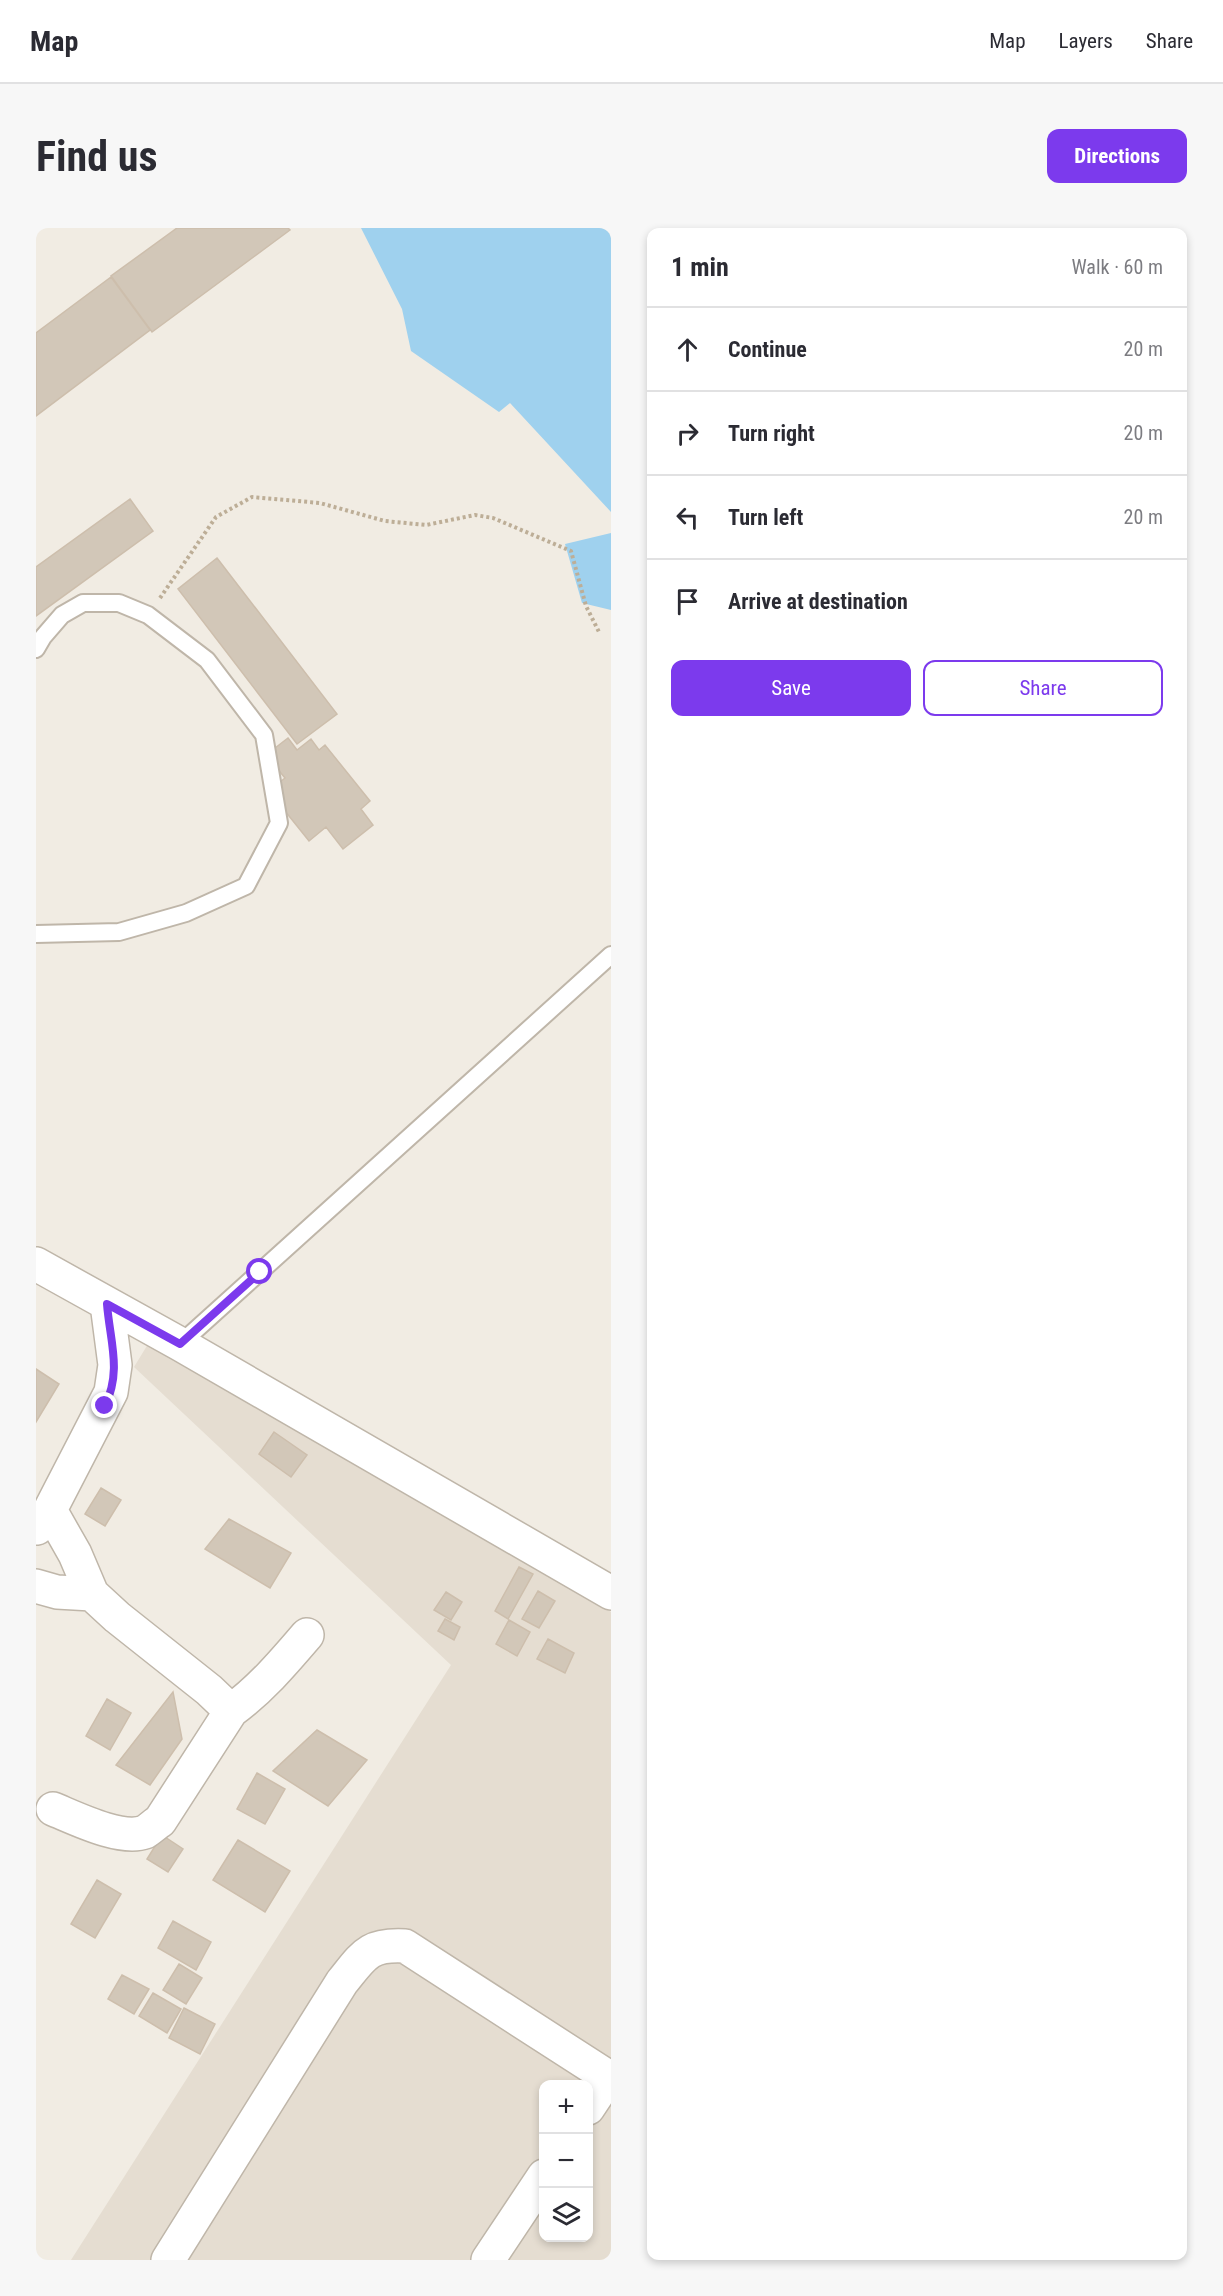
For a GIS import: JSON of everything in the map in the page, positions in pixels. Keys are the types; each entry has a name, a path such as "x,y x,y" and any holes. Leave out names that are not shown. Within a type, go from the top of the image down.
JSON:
{"street":[{"path":"36,1264 180,1344 611,1593"},
{"path":"107,1304 115,1365 111,1392 43,1520 75,1554 92,1594 117,1617 209,1690 231,1711"},
{"path":"36,1586 57,1592 92,1594"},
{"path":"53,1809 96,1826 129,1834 144,1832 160,1821 231,1711 273,1675 307,1635"},
{"path":"168,2260 342,1982 364,1955 385,1945 405,1946 610,2078 593,2101"},
{"path":"488,2260 539,2182"}],"lane":[{"path":"36,649 62,615 84,603 119,603 148,615 207,660 264,735 279,824 246,886 196,909 119,932 36,934"},
{"path":"180,1344 611,955"}],"path":[{"path":"148,615 216,517 252,497 320,503 385,521 426,525 475,515 493,518 571,551 586,606 600,634"}],"shaded area":[{"path":"156,1331 611,1612 611,2260 71,2260 451,1665 134,1367"}],"water":[{"path":"361,228 611,228 611,512 510,403 499,412 411,351 402,309"},
{"path":"611,533 611,610 582,603 565,544"}],"building":[{"path":"177,228 288,228 290,230 152,332 111,276"},
{"path":"111,277 150,330 36,416 36,333"},
{"path":"130,499 153,531 36,616 36,567"},
{"path":"217,558 337,714 297,744 178,589"},
{"path":"288,738 297,750 311,739 319,750 325,745 370,801 361,809 373,825 343,849 326,827 309,841 269,791 285,778 266,755"},
{"path":"36,1369 59,1384 36,1422"},
{"path":"274,1432 307,1455 291,1477 259,1454"},
{"path":"101,1488 121,1500 105,1526 85,1514"},
{"path":"229,1519 291,1553 270,1588 205,1549"},
{"path":"519,1567 533,1574 508,1619 495,1611"},
{"path":"538,1591 555,1601 539,1628 522,1619"},
{"path":"446,1592 462,1602 451,1620 434,1610"},
{"path":"445,1619 460,1627 454,1640 438,1631"},
{"path":"509,1620 530,1632 517,1656 496,1644"},
{"path":"548,1639 574,1653 565,1673 537,1659"},
{"path":"173,1692 182,1739 150,1785 116,1765"},
{"path":"107,1699 131,1713 110,1750 86,1736"},
{"path":"317,1730 367,1760 328,1806 273,1771"},
{"path":"257,1773 285,1789 265,1824 237,1809"},
{"path":"162,1835 183,1849 168,1872 147,1859"},
{"path":"238,1840 290,1871 265,1912 213,1880"},
{"path":"97,1880 121,1894 95,1938 71,1924"},
{"path":"173,1921 211,1942 196,1970 158,1948"},
{"path":"179,1964 202,1978 186,2004 163,1990"},
{"path":"122,1975 149,1989 134,2014 108,1999"},
{"path":"153,1993 181,2009 167,2033 139,2016"},
{"path":"184,2008 215,2024 200,2054 169,2038"}],"route":[{"path":"105,1406 111,1392 115,1365 107,1304 180,1344 260,1272"}]}
